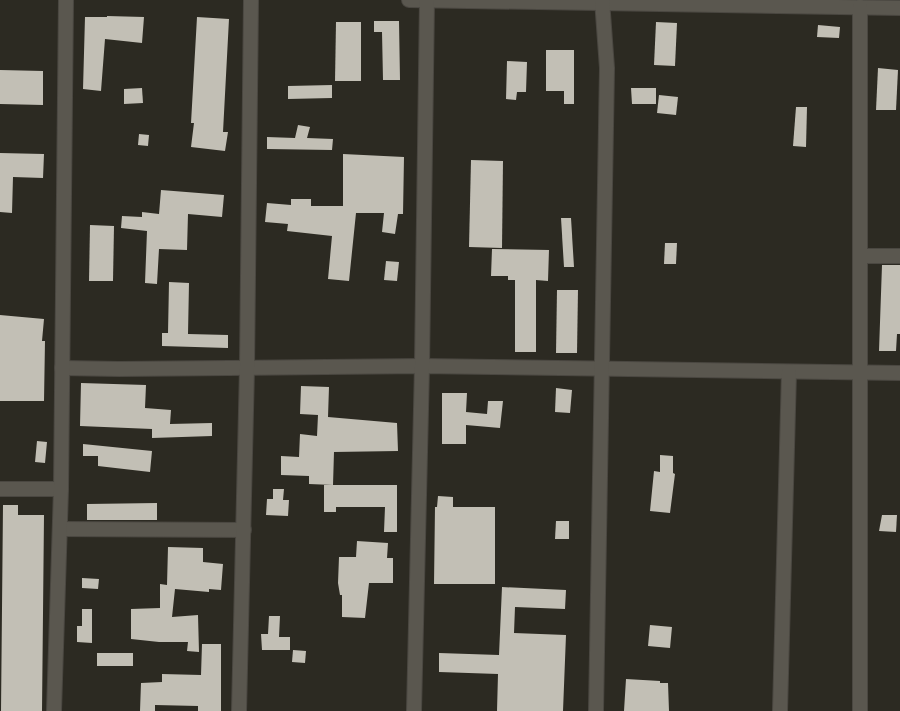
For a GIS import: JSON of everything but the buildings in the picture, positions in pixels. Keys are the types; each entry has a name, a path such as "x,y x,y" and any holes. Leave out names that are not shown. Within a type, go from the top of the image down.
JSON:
{"street":[{"path":"54,711 61,489 66,0"},
{"path":"239,711 247,368 251,0"},
{"path":"409,0 602,1 900,8"},
{"path":"414,711 427,0"},
{"path":"596,711 607,68 602,1"},
{"path":"860,7 860,711"},
{"path":"860,256 900,256"},
{"path":"62,368 422,366 900,373"},
{"path":"780,711 789,372"},
{"path":"0,489 61,489"},
{"path":"60,529 244,530"}]}
